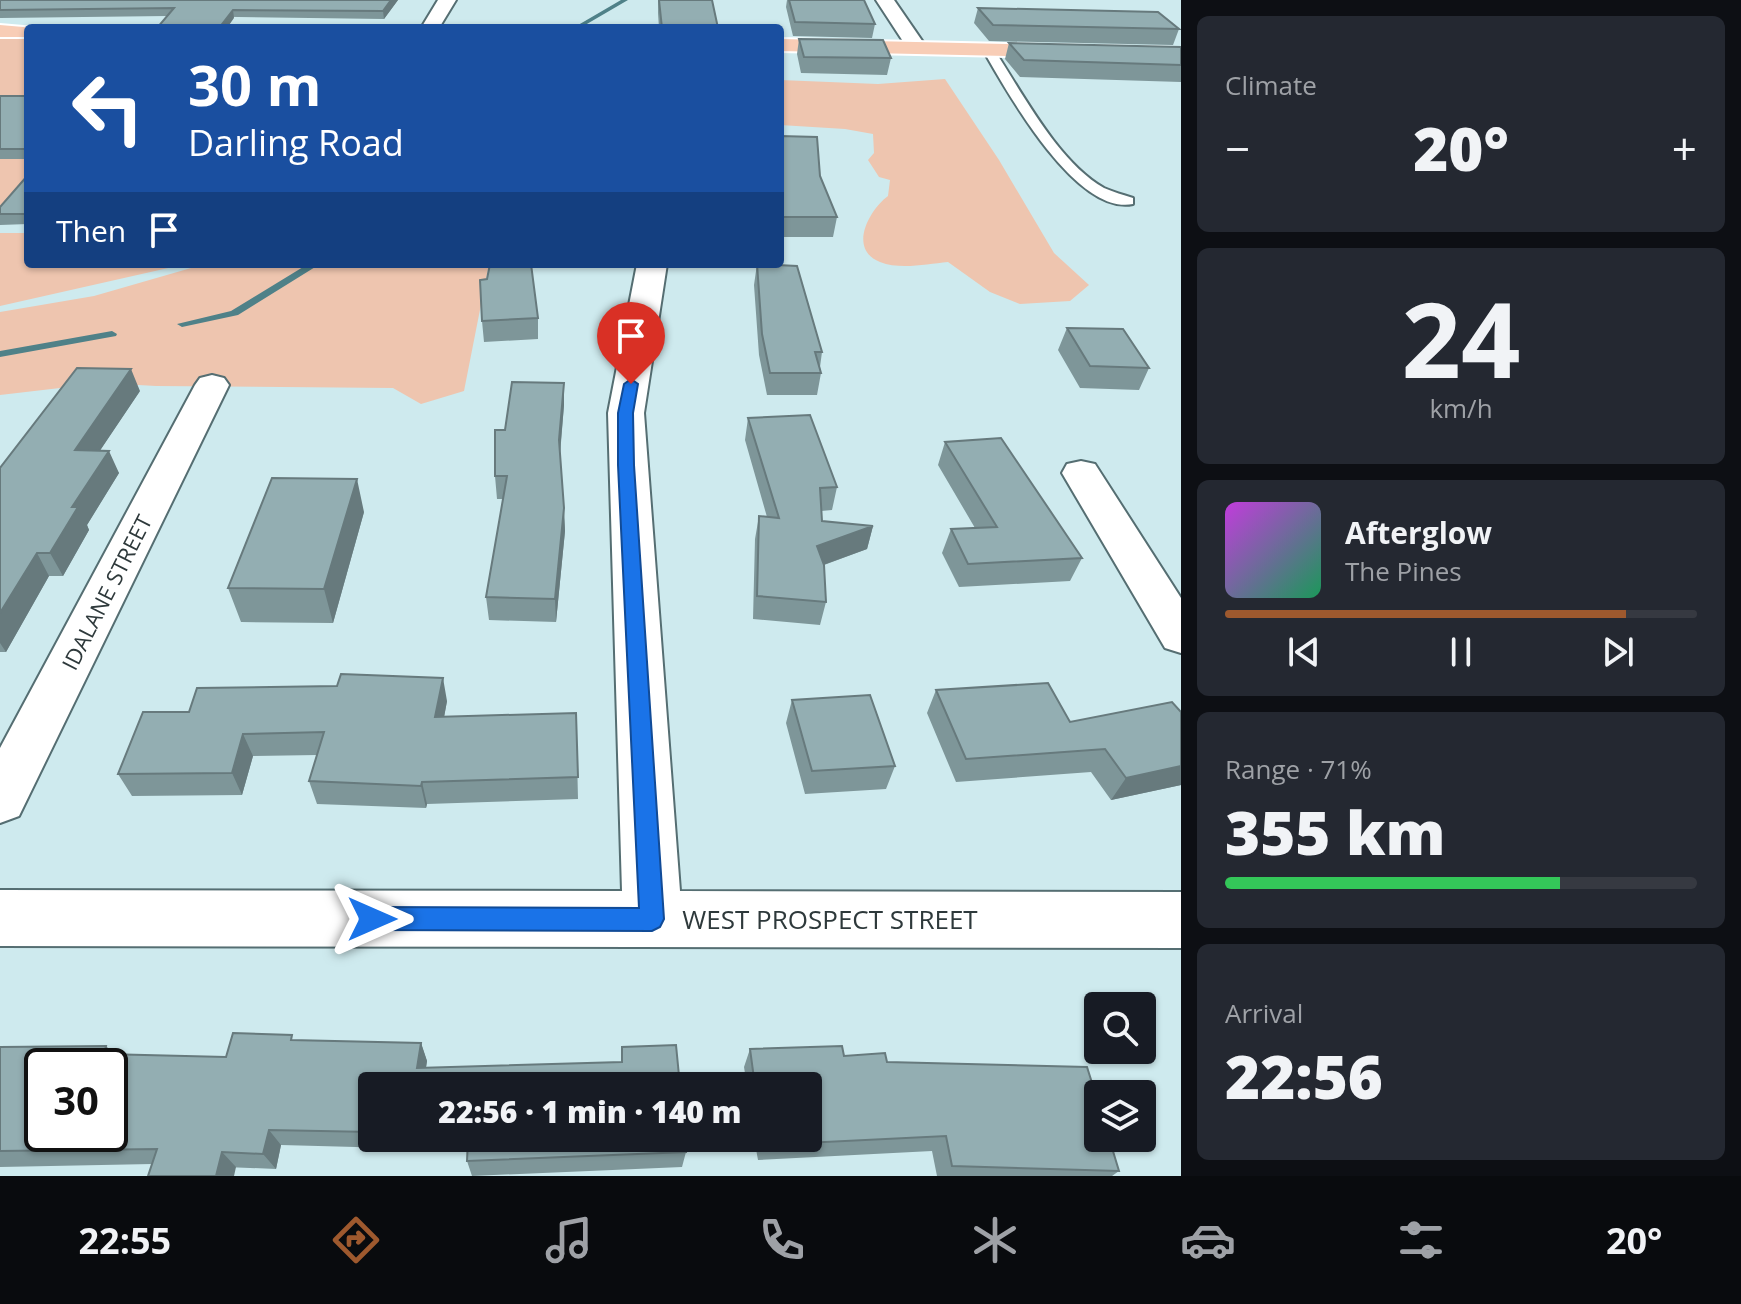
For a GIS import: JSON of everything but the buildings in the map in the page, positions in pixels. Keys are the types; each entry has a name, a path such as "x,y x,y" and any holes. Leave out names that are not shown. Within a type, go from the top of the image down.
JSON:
{"main road":[{"path":"0,31 24,31"},
{"path":"784,45 1181,54"}],"street":[{"path":"432,24 447,0"},
{"path":"885,0 917,48"},
{"path":"651,268 626,413 652,919"},
{"name":"IDALANE STREET","path":"0,800 212,385"},
{"path":"1081,473 1181,636"},
{"name":"WEST PROSPECT STREET","path":"0,918 1181,920"}],"lane":[{"path":"989,50 1009,85 1074,172 1098,190 1128,201"}],"shaded area":[{"path":"0,38 24,38 24,105 0,106"},
{"path":"945,79 999,160 1054,253 1089,285 1070,301 1020,304 990,292 948,262 905,266 880,262 870,256 863,239 865,229 875,210 888,196 890,180 879,177 868,160 874,153 873,134 784,125 784,80 878,84"},
{"path":"24,156 24,195 0,223 0,159 21,159"},
{"path":"0,233 24,233 24,268 168,268 0,306"},
{"path":"191,268 488,268 464,391 421,404 393,388 103,383 0,395 0,312 94,296"}],"waterway":[{"path":"583,24 625,0"},
{"path":"182,324 234,313 308,268"},
{"path":"0,354 112,334"}],"route":[{"path":"372,919 652,919 626,465 626,413 631,384"}]}
